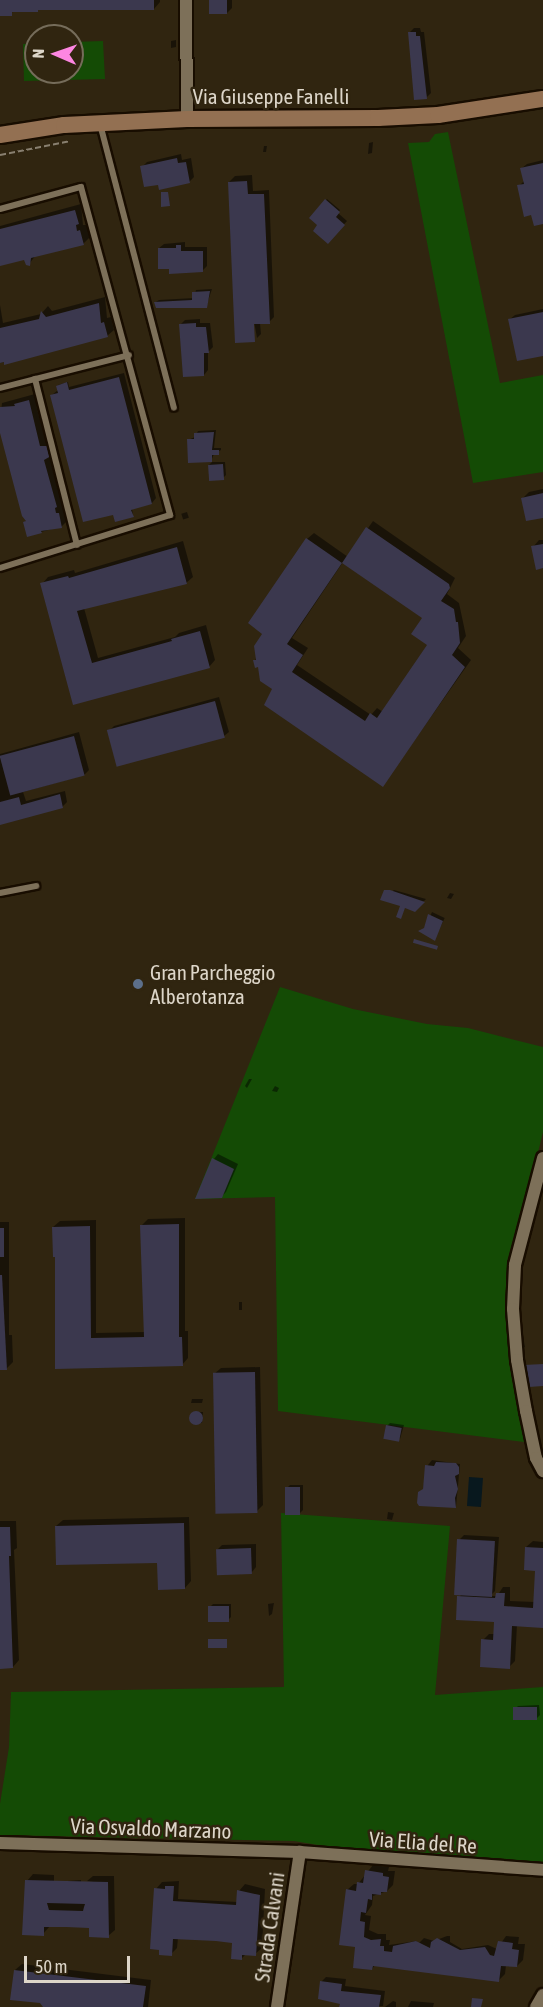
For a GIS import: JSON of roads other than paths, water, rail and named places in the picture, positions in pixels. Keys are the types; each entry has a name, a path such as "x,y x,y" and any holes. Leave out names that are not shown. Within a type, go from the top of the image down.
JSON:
{"street":[{"path":"186,0 187,118"},
{"name":"Via Giuseppe Fanelli","path":"0,135 64,125 101,129 187,118 378,118 438,115 543,99"},
{"path":"543,1158 515,1264 513,1309 517,1360 526,1411 536,1458 543,1471"},
{"name":"Via Osvaldo Marzano","path":"0,1843 300,1852"},
{"name":"Via Elia del Re","path":"300,1852 406,1862 543,1870"},
{"name":"Strada Calvani","path":"277,2007 300,1852"},
{"path":"536,2007 543,1995"}],"lane":[{"path":"101,129 174,408"},
{"path":"0,209 81,187 129,356 170,515 0,568"},
{"path":"0,388 129,356"},
{"path":"35,379 77,544"},
{"path":"0,892 36,886"}],"place":[{"name":"Gran Parcheggio Alberotanza","path":"138,984"}]}
